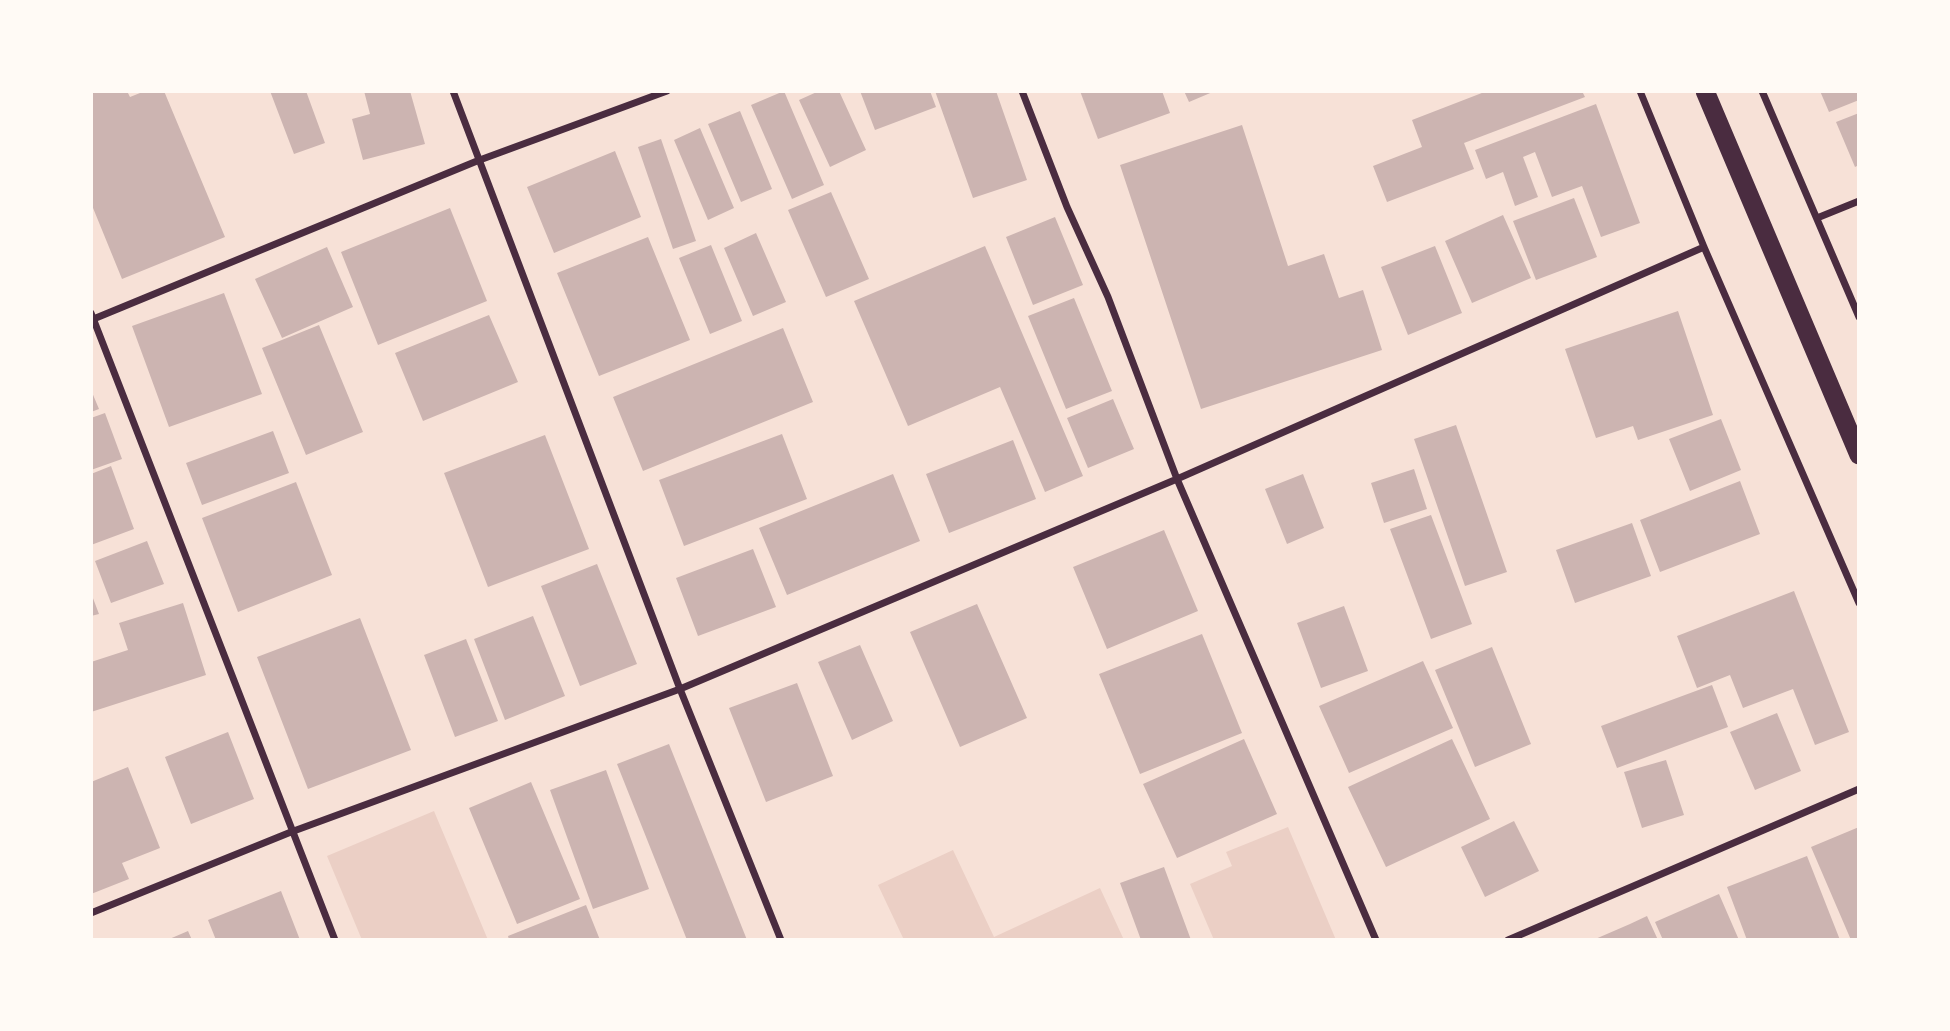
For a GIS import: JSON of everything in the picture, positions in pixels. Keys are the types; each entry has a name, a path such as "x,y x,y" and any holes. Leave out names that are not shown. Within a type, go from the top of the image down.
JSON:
{"highway":[{"path":"1705,91 1859,455"}],"street":[{"path":"453,91 477,161 680,689 781,940"},
{"path":"335,940 92,317 477,161 667,91"},
{"path":"1022,91 1067,207 1108,297 1177,479 1376,940"},
{"path":"1640,91 1704,247 1859,603"},
{"path":"1762,91 1859,317"},
{"path":"1818,218 1859,201"},
{"path":"91,913 291,832 680,689 1177,479 1704,247"},
{"path":"1508,940 1859,789"}],"shaded area":[{"path":"434,811 488,940 362,940 327,856"},
{"path":"1288,827 1336,940 1214,940 1190,884 1232,866 1226,852"},
{"path":"953,850 994,937 1100,888 1124,940 904,940 878,885"}],"building":[{"path":"91,91 127,91 130,97 145,91 164,91 225,237 122,279 91,203"},
{"path":"270,91 306,91 325,143 294,154"},
{"path":"364,91 410,91 425,144 363,160 352,119 370,114"},
{"path":"784,91 824,185 792,199 751,105"},
{"path":"819,91 839,91 866,150 830,167 799,100"},
{"path":"860,91 930,91 936,107 875,130"},
{"path":"935,91 996,91 1027,180 973,198"},
{"path":"1080,91 1162,91 1170,113 1098,139"},
{"path":"1184,91 1215,91 1189,102"},
{"path":"1487,91 1582,91 1585,97 1464,143 1474,169 1387,202 1373,166 1422,147 1412,120"},
{"path":"1820,91 1859,91 1859,100 1829,112"},
{"path":"1596,104 1640,223 1601,237 1582,186 1552,197 1535,152 1523,157 1538,197 1515,206 1503,172 1486,179 1475,150"},
{"path":"740,111 772,189 741,202 708,124"},
{"path":"1859,113 1859,165 1855,167 1836,122"},
{"path":"1242,125 1288,266 1324,254 1339,298 1363,290 1382,350 1201,409 1120,165"},
{"path":"700,128 734,208 708,220 674,140"},
{"path":"661,139 696,241 673,249 638,147"},
{"path":"615,151 641,217 554,253 527,187"},
{"path":"831,192 869,279 826,297 788,210"},
{"path":"1574,198 1597,257 1536,280 1513,221"},
{"path":"450,208 487,301 378,345 341,252"},
{"path":"1503,215 1531,278 1472,303 1445,241"},
{"path":"1055,217 1083,285 1033,305 1006,237"},
{"path":"756,233 786,302 753,316 724,248"},
{"path":"648,237 690,340 599,376 557,273"},
{"path":"711,245 742,321 710,334 679,258"},
{"path":"985,246 1083,476 1045,492 1000,387 908,426 854,301"},
{"path":"1435,246 1462,313 1408,335 1381,267"},
{"path":"327,247 353,307 282,338 255,279"},
{"path":"224,293 262,394 169,427 132,326"},
{"path":"1074,298 1112,391 1066,409 1028,316"},
{"path":"1678,311 1713,415 1638,440 1633,426 1596,438 1565,349"},
{"path":"489,315 518,382 423,421 395,353"},
{"path":"319,325 363,432 306,455 262,348"},
{"path":"783,328 813,402 643,471 613,397"},
{"path":"91,390 99,409 91,412"},
{"path":"1113,399 1134,449 1088,468 1067,418"},
{"path":"105,413 122,459 91,470 91,418"},
{"path":"1721,419 1741,470 1690,491 1669,439"},
{"path":"1456,425 1507,572 1465,586 1414,439"},
{"path":"273,431 289,473 202,505 186,463"},
{"path":"782,434 807,499 684,546 659,480"},
{"path":"545,435 589,549 488,587 444,473"},
{"path":"1013,440 1036,499 949,533 926,474"},
{"path":"111,466 134,529 91,545 91,474"},
{"path":"1414,469 1427,509 1384,523 1371,483"},
{"path":"893,474 920,541 787,595 759,528"},
{"path":"1303,474 1324,528 1287,544 1265,489"},
{"path":"1740,481 1760,534 1660,572 1640,520"},
{"path":"296,482 332,575 238,612 202,518"},
{"path":"1431,515 1472,624 1431,639 1390,529"},
{"path":"1632,523 1651,576 1575,603 1556,550"},
{"path":"1164,530 1198,611 1107,649 1073,567"},
{"path":"147,541 164,584 111,603 95,561"},
{"path":"753,549 776,607 698,636 676,578"},
{"path":"597,564 637,664 580,686 541,586"},
{"path":"1794,591 1849,732 1815,745 1793,689 1743,708 1730,675 1697,688 1677,636"},
{"path":"91,593 99,614 91,616"},
{"path":"183,603 206,675 91,712 91,662 128,650 119,623"},
{"path":"977,604 1027,718 960,747 910,632"},
{"path":"1344,606 1368,671 1321,688 1297,623"},
{"path":"533,616 565,696 505,720 474,639"},
{"path":"360,618 411,750 308,789 257,657"},
{"path":"1202,634 1242,733 1140,774 1099,674"},
{"path":"466,639 498,721 455,737 424,655"},
{"path":"860,645 893,721 852,740 818,662"},
{"path":"1492,647 1531,744 1475,767 1435,670"},
{"path":"1423,661 1453,728 1349,773 1319,706"},
{"path":"797,683 833,776 766,802 729,708"},
{"path":"1712,685 1728,727 1617,768 1601,726"},
{"path":"1777,713 1801,771 1755,790 1730,732"},
{"path":"228,732 254,799 191,824 165,757"},
{"path":"1244,739 1277,814 1177,858 1143,784"},
{"path":"1452,739 1490,819 1386,867 1348,787"},
{"path":"669,744 747,940 687,940 617,764"},
{"path":"1666,760 1684,815 1642,828 1624,772"},
{"path":"128,767 160,848 122,863 129,879 91,894 91,782"},
{"path":"606,770 649,889 593,909 550,790"},
{"path":"531,782 580,899 517,924 469,808"},
{"path":"1514,821 1539,871 1485,897 1461,847"},
{"path":"1859,827 1859,940 1851,940 1811,847"},
{"path":"1807,856 1840,940 1747,940 1727,887"},
{"path":"1164,867 1191,940 1141,940 1120,883"},
{"path":"281,891 300,940 216,940 208,920"},
{"path":"1719,894 1739,940 1663,940 1655,922"},
{"path":"586,905 600,940 509,940 508,936"},
{"path":"1647,916 1658,940 1593,940 1630,924"},
{"path":"188,931 192,940 167,940"}]}
